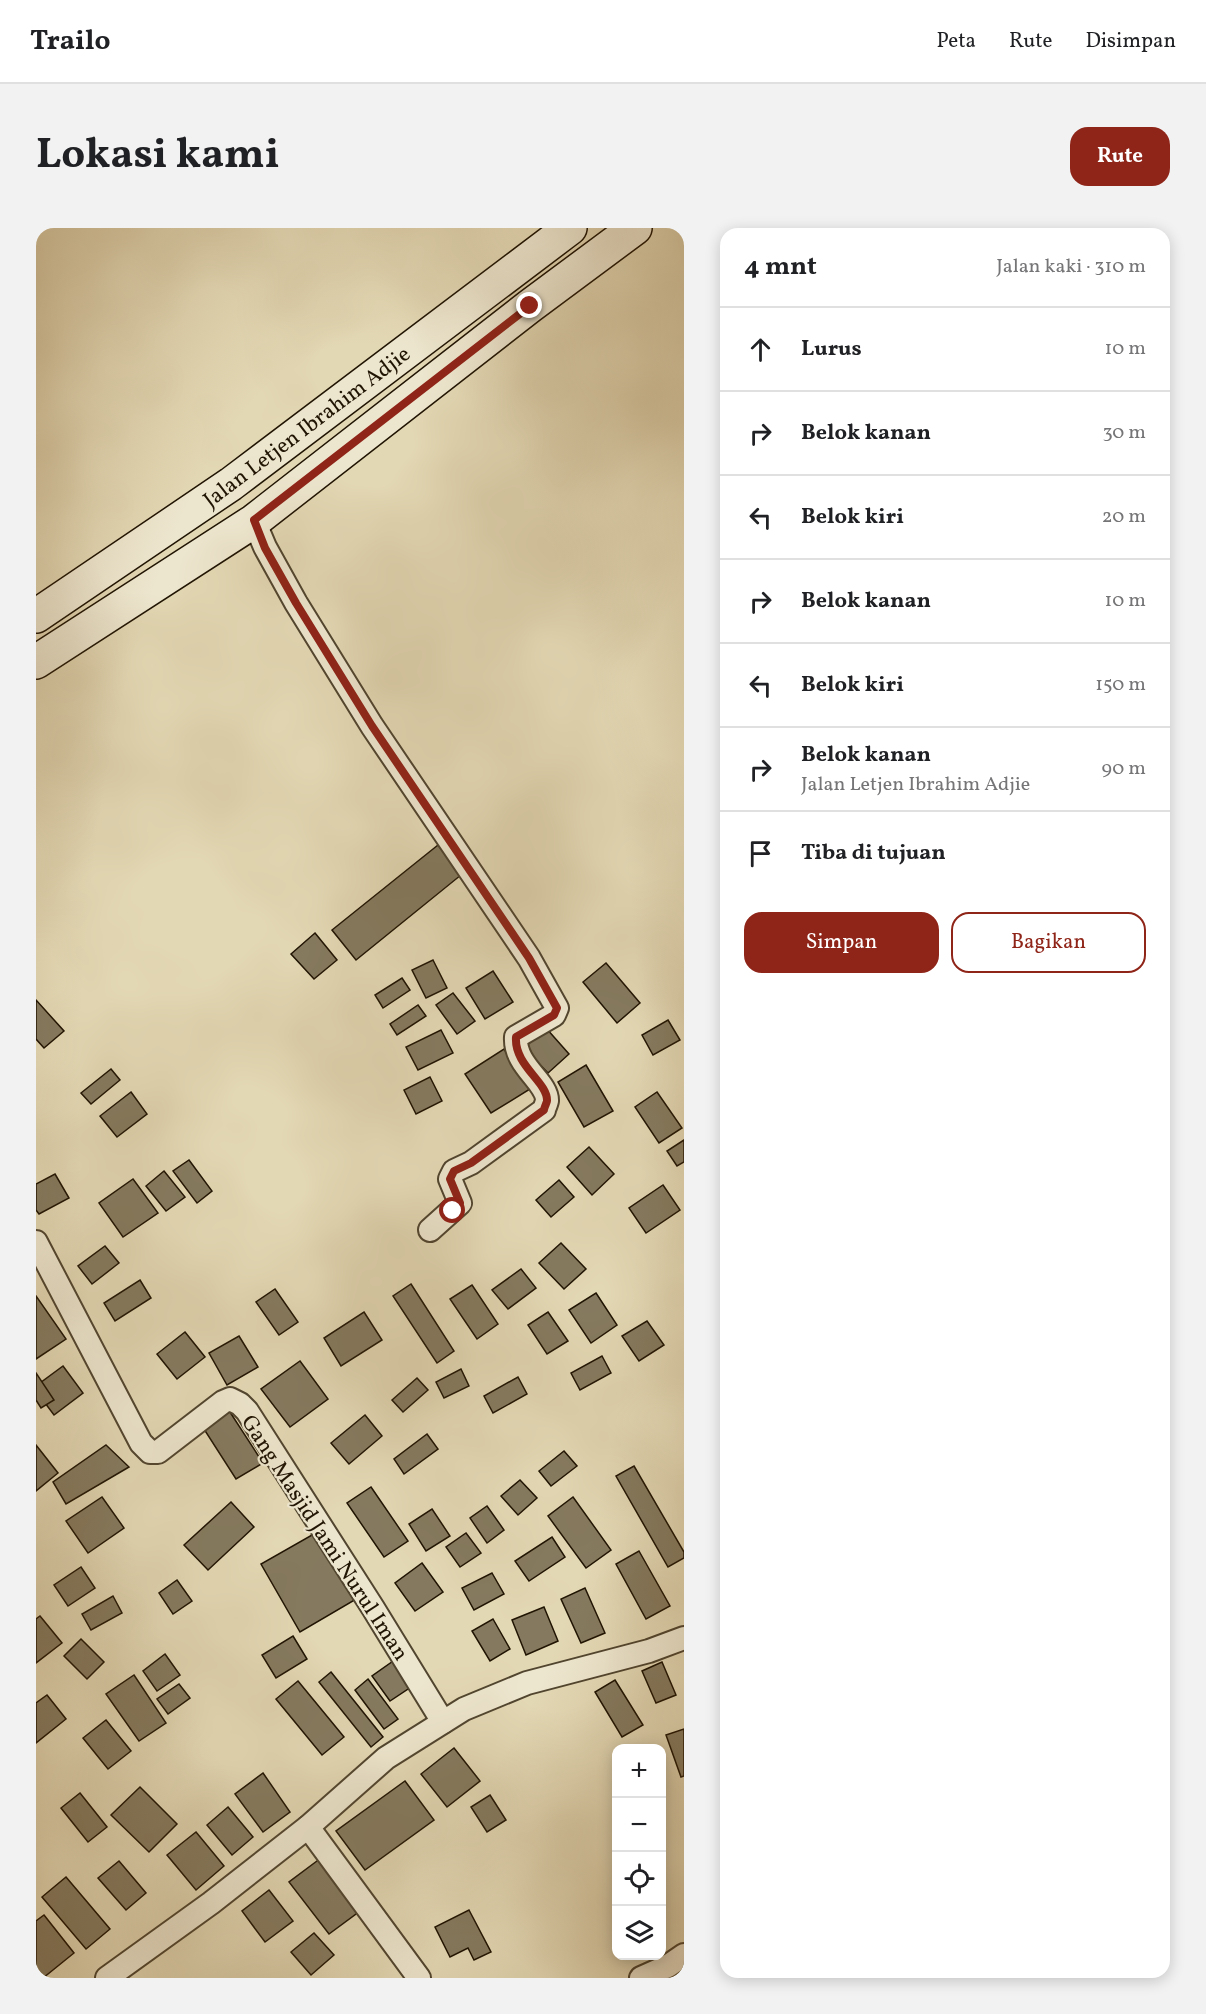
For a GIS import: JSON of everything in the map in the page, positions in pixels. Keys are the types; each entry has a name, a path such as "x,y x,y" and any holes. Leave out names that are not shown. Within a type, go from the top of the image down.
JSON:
{"street":[{"name":"Jalan Letjen Ibrahim Adjie","path":"36,616 231,484 570,228"},
{"name":"Jalan Letjen Ibrahim Adjie","path":"36,662 254,520 530,306 635,228"},
{"path":"254,520 265,548 296,603 372,726 529,958 557,1008 554,1015 516,1037 519,1055 545,1092 547,1101 544,1110 471,1163 454,1171 450,1179 460,1203 430,1230"},
{"name":"Gang Masjid Jami Nurul Iman","path":"36,1242 141,1443 150,1452 158,1452 230,1399 247,1411 374,1608 443,1722"},
{"path":"106,1978 211,1903 308,1827 386,1758 464,1709 527,1683 649,1651 684,1638"},
{"path":"308,1827 419,1978"},
{"path":"641,1978 668,1966 684,1955"}],"building":[{"path":"438,845 461,875 356,960 332,930"},
{"path":"315,933 337,960 314,979 291,954"},
{"path":"433,960 447,988 426,998 412,970"},
{"path":"606,963 640,1003 617,1023 583,982"},
{"path":"493,971 513,1002 485,1019 466,988"},
{"path":"402,978 410,990 383,1008 375,995"},
{"path":"453,993 475,1021 457,1034 436,1005"},
{"path":"36,1000 64,1031 44,1048 36,1039"},
{"path":"418,1005 426,1016 397,1035 390,1024"},
{"path":"668,1020 680,1040 653,1055 642,1035"},
{"path":"546,1028 569,1054 548,1073 524,1048"},
{"path":"441,1030 453,1053 418,1070 406,1047"},
{"path":"504,1049 530,1089 491,1113 465,1074"},
{"path":"586,1065 613,1111 584,1127 558,1082"},
{"path":"111,1069 120,1080 91,1104 81,1093"},
{"path":"430,1077 442,1101 416,1114 404,1090"},
{"path":"131,1092 147,1114 117,1137 100,1116"},
{"path":"657,1092 682,1128 659,1143 635,1107"},
{"path":"684,1140 684,1162 677,1166 667,1151"},
{"path":"589,1147 614,1174 592,1195 567,1167"},
{"path":"189,1160 212,1191 197,1203 173,1171"},
{"path":"164,1171 185,1197 166,1211 146,1186"},
{"path":"55,1174 69,1198 39,1214 36,1210 36,1184"},
{"path":"133,1179 158,1213 123,1237 99,1203"},
{"path":"559,1180 574,1197 551,1217 536,1200"},
{"path":"663,1185 680,1210 646,1233 629,1208"},
{"path":"561,1243 586,1269 564,1289 539,1263"},
{"path":"105,1246 119,1263 92,1284 78,1266"},
{"path":"521,1269 536,1288 508,1309 492,1290"},
{"path":"140,1280 151,1298 115,1321 104,1303"},
{"path":"411,1284 454,1351 437,1363 393,1296"},
{"path":"472,1285 498,1324 477,1339 450,1299"},
{"path":"275,1289 298,1322 279,1335 256,1302"},
{"path":"596,1293 617,1325 591,1343 569,1310"},
{"path":"36,1296 66,1339 36,1359"},
{"path":"364,1312 382,1340 341,1366 324,1338"},
{"path":"548,1312 568,1341 547,1354 528,1325"},
{"path":"647,1321 664,1345 639,1361 622,1336"},
{"path":"185,1332 205,1357 177,1379 157,1354"},
{"path":"239,1336 258,1367 227,1385 209,1353"},
{"path":"602,1356 611,1373 580,1390 571,1373"},
{"path":"300,1361 328,1399 290,1427 261,1389"},
{"path":"63,1366 83,1393 54,1415 36,1391 36,1386"},
{"path":"461,1369 469,1386 444,1398 436,1382"},
{"path":"36,1373 54,1400 41,1408 36,1400"},
{"path":"518,1377 527,1394 493,1413 484,1396"},
{"path":"417,1378 428,1390 403,1412 392,1400"},
{"path":"228,1409 263,1463 236,1479 202,1426"},
{"path":"365,1415 382,1436 349,1464 331,1443"},
{"path":"427,1434 438,1449 404,1474 394,1459"},
{"path":"36,1445 58,1473 36,1491"},
{"path":"106,1445 129,1467 66,1504 53,1482"},
{"path":"564,1451 577,1466 551,1486 539,1471"},
{"path":"634,1466 684,1552 684,1558 668,1567 616,1476"},
{"path":"520,1480 537,1498 518,1515 501,1496"},
{"path":"371,1487 408,1541 384,1557 347,1503"},
{"path":"102,1497 124,1528 88,1553 66,1521"},
{"path":"573,1497 611,1550 586,1568 548,1516"},
{"path":"231,1502 254,1527 208,1570 184,1545"},
{"path":"487,1506 504,1530 487,1543 470,1518"},
{"path":"432,1509 450,1536 426,1551 409,1524"},
{"path":"319,1531 358,1598 300,1632 261,1564"},
{"path":"466,1533 481,1553 460,1567 446,1547"},
{"path":"552,1537 565,1557 529,1581 515,1561"},
{"path":"639,1551 670,1606 646,1619 616,1564"},
{"path":"422,1563 443,1592 415,1611 395,1583"},
{"path":"81,1567 95,1588 68,1606 54,1585"},
{"path":"492,1573 504,1594 474,1610 462,1588"},
{"path":"177,1580 192,1601 173,1614 159,1593"},
{"path":"585,1588 605,1633 581,1643 561,1599"},
{"path":"113,1596 122,1613 91,1630 82,1614"},
{"path":"544,1607 558,1641 526,1655 512,1620"},
{"path":"40,1616 62,1643 36,1663 36,1619"},
{"path":"493,1619 510,1649 490,1661 472,1631"},
{"path":"293,1636 307,1659 276,1678 262,1655"},
{"path":"81,1639 104,1662 87,1679 64,1656"},
{"path":"165,1654 180,1675 157,1691 143,1671"},
{"path":"396,1659 414,1685 390,1701 372,1676"},
{"path":"662,1662 676,1695 656,1703 642,1671"},
{"path":"331,1672 383,1737 371,1747 319,1682"},
{"path":"134,1675 166,1723 139,1741 106,1694"},
{"path":"368,1679 398,1719 384,1729 355,1690"},
{"path":"615,1680 643,1725 622,1737 595,1692"},
{"path":"298,1681 344,1737 322,1755 276,1699"},
{"path":"179,1684 190,1698 168,1714 157,1699"},
{"path":"47,1695 66,1719 36,1743 36,1703"},
{"path":"106,1720 131,1751 108,1769 83,1738"},
{"path":"684,1729 684,1776 681,1777 666,1735"},
{"path":"454,1748 480,1781 447,1807 421,1774"},
{"path":"263,1773 290,1812 263,1832 235,1794"},
{"path":"405,1781 434,1820 365,1870 336,1831"},
{"path":"140,1787 177,1824 149,1852 111,1815"},
{"path":"80,1793 107,1827 88,1842 61,1808"},
{"path":"490,1795 506,1820 487,1832 471,1807"},
{"path":"228,1807 253,1837 232,1855 207,1825"},
{"path":"196,1832 224,1866 196,1890 167,1855"},
{"path":"321,1858 360,1911 329,1934 289,1882"},
{"path":"119,1861 146,1893 126,1910 98,1878"},
{"path":"66,1877 110,1929 86,1949 42,1897"},
{"path":"269,1890 293,1921 265,1942 242,1911"},
{"path":"469,1910 491,1952 474,1960 468,1948 450,1957 435,1927"},
{"path":"44,1915 74,1953 43,1978 36,1978 36,1921"},
{"path":"314,1933 334,1955 311,1975 291,1952"}],"route":[{"path":"453,1211 460,1203 450,1179 454,1171 471,1163 544,1110 547,1101 545,1092 519,1055 516,1037 554,1015 557,1008 529,958 372,726 296,603 265,548 254,520 530,306"}]}
